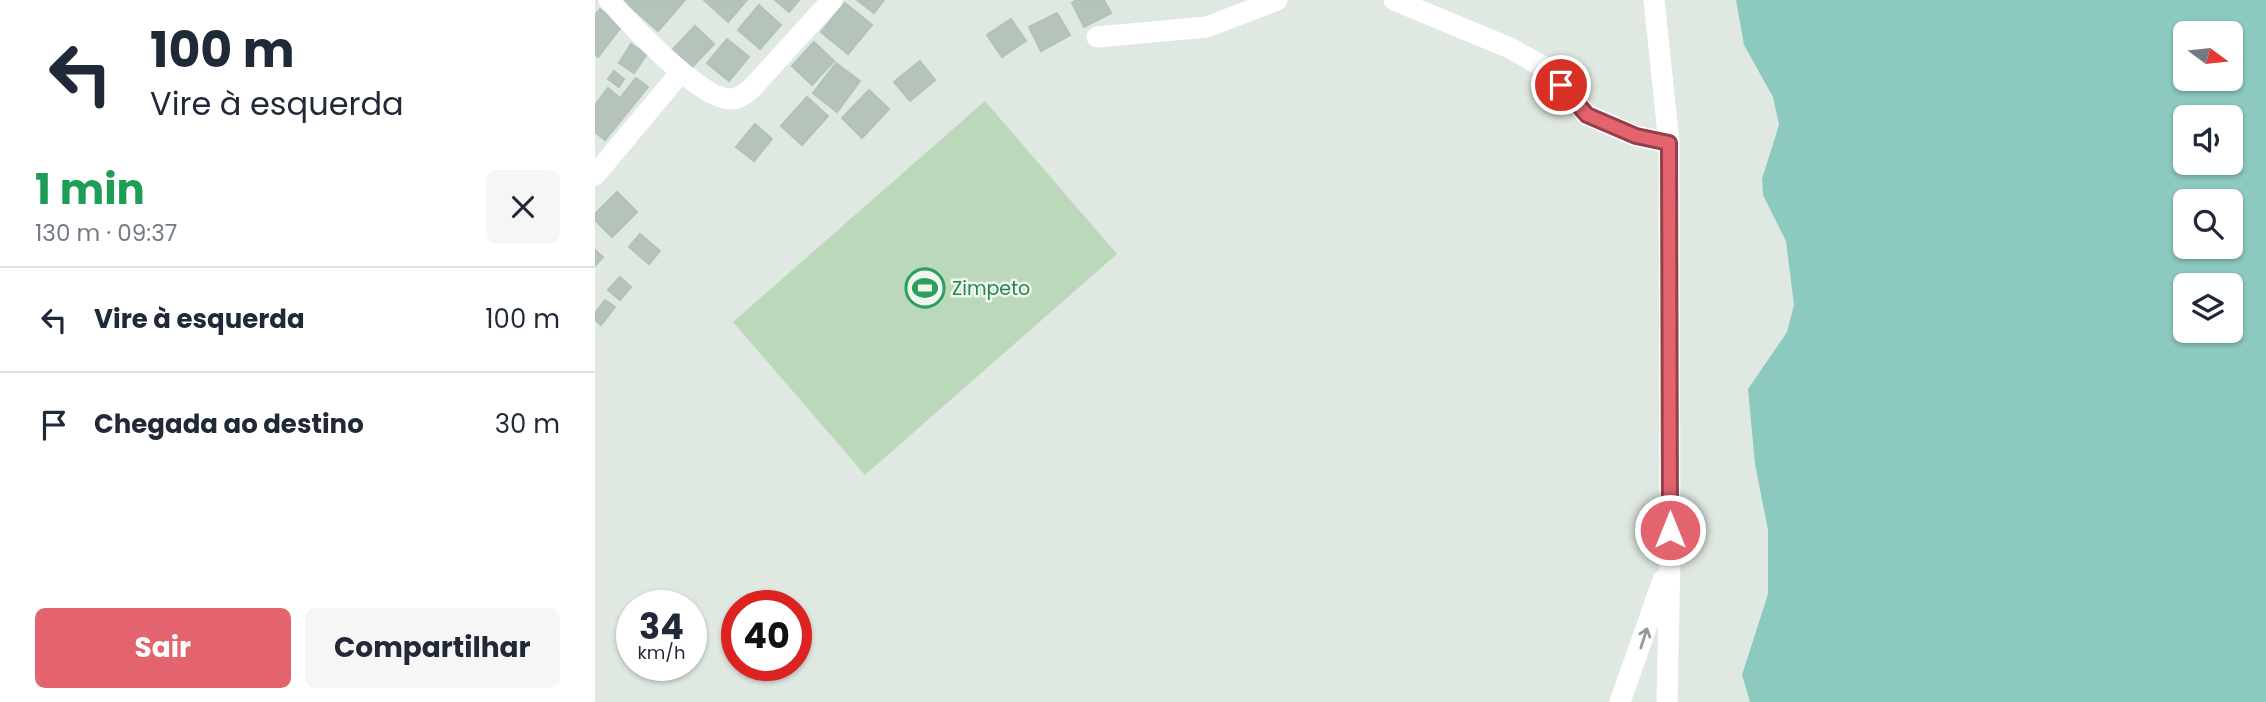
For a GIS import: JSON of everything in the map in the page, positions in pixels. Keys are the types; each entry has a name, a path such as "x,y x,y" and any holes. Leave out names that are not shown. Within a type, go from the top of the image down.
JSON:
{"street":[{"path":"609,0 681,72 702,88 729,100 741,97 832,0"},
{"path":"1097,37 1207,27 1277,0"},
{"path":"1394,0 1510,48 1549,70 1587,115 1636,136 1669,143"},
{"path":"1654,0 1669,143 1671,558 1667,702"},
{"path":"595,175 681,72"},
{"path":"1620,702 1642,647 1671,558"}],"green space":[{"name":"Zimpeto","path":"985,101 1117,254 865,475 733,322"}],"water":[{"path":"1736,0 2266,0 2266,702 1750,702 1742,675 1768,594 1768,530 1755,464 1748,389 1787,332 1794,305 1786,241 1763,195 1762,179 1779,125 1773,97 1744,45"}],"building":[{"path":"623,0 685,0 658,31"},
{"path":"704,0 747,0 728,22"},
{"path":"775,0 799,0 789,12"},
{"path":"857,0 884,0 874,13"},
{"path":"1077,0 1104,0 1111,13 1084,27 1072,3"},
{"path":"845,3 872,25 848,54 821,32"},
{"path":"759,5 781,25 760,49 738,30"},
{"path":"600,9 622,26 598,57 595,54 595,15"},
{"path":"1057,13 1070,35 1041,51 1029,27"},
{"path":"1011,19 1026,41 1002,57 987,35"},
{"path":"695,26 714,44 691,68 672,50"},
{"path":"727,39 749,57 729,81 707,63"},
{"path":"814,42 834,61 812,85 792,66"},
{"path":"631,44 647,54 634,73 619,63"},
{"path":"920,61 935,80 910,101 894,82"},
{"path":"836,63 860,81 837,112 813,93"},
{"path":"614,71 624,79 619,87 608,79"},
{"path":"636,78 648,87 605,140 595,132 595,105 608,88 620,98"},
{"path":"869,90 889,109 862,138 842,118"},
{"path":"807,97 828,116 802,145 781,126"},
{"path":"755,124 772,139 754,161 736,147"},
{"path":"617,192 637,212 612,237 595,220 595,214"},
{"path":"640,234 660,251 649,264 629,247"},
{"path":"595,250 603,257 595,266"},
{"path":"620,277 631,287 620,300 608,290"},
{"path":"605,300 615,307 601,325 595,320 595,313"}],"place":[{"name":"Zimpeto","path":"925,288"}],"route":[{"path":"1561,85 1587,115 1636,136 1669,143 1670,530"}]}
